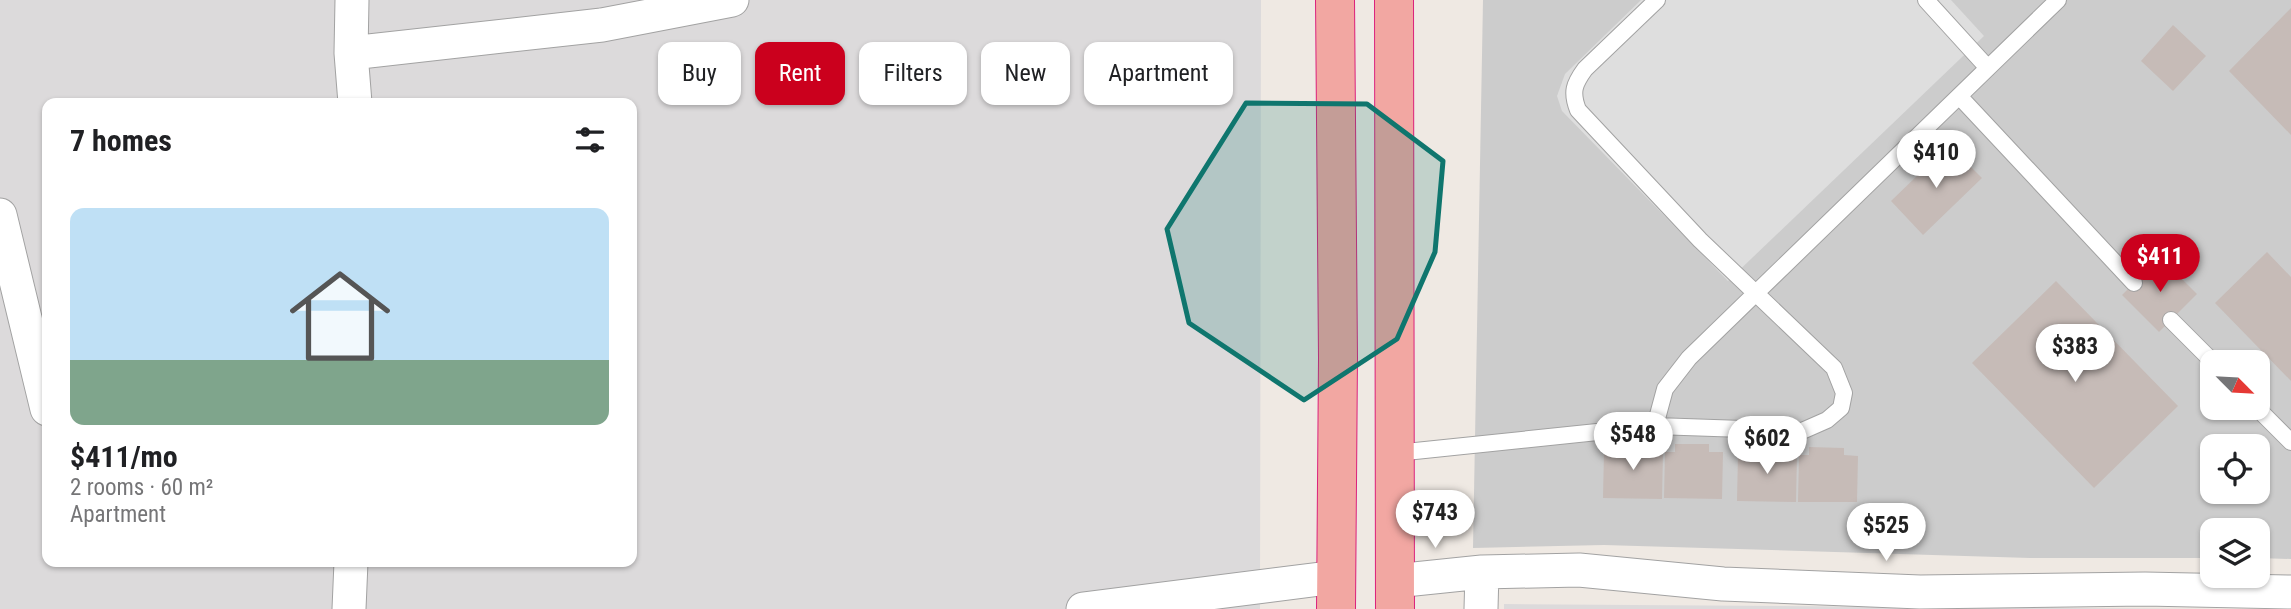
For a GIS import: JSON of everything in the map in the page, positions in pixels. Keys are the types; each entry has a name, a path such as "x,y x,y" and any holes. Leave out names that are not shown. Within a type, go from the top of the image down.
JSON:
{"highway":[{"path":"1335,0 1338,344 1336,593"},
{"path":"1394,0 1395,595"}],"street":[{"path":"352,0 355,98"},
{"path":"352,53 602,25 732,0"},
{"path":"0,215 42,388"},
{"path":"349,609 351,567"},
{"path":"1395,595 1482,572 1579,570 1723,584 1920,592 2145,589 2291,592"},
{"path":"1480,609 1482,572"},
{"path":"1083,609 1336,593"}],"lane":[{"path":"1393,454 1655,426 1802,431 1827,420 1841,408 1844,393 1834,368 1700,240 1578,110 1573,99 1572,90 1585,69 1657,0"},
{"path":"1926,0 1987,67"},
{"path":"1655,426 1657,410 1665,388 1689,358 2057,0"},
{"path":"1959,96 2134,283"},
{"path":"2171,320 2201,350"},
{"path":"2269,420 2291,442"}],"highlighted area":[{"path":"1246,103 1367,104 1443,161 1435,252 1397,339 1304,400 1189,323 1167,229"}],"shaded area":[{"path":"0,0 1261,0 1260,609 0,609"},
{"path":"1483,0 2291,0 2291,559 2270,558 2270,518 2200,518 2200,558 2030,558 1604,545 1473,548"},
{"path":"1641,0 1951,0 1984,36 1728,281 1562,111 1557,96 1565,74"},
{"path":"1504,604 2212,609 1504,609"}],"building":[{"path":"2291,8 2291,135 2229,71"},
{"path":"2173,25 2206,56 2173,91 2141,61"},
{"path":"1949,145 1982,178 1923,235 1891,201"},
{"path":"2267,252 2291,277 2291,381 2270,359 2270,350 2261,350 2215,303"},
{"path":"2160,257 2197,294 2159,332 2122,295"},
{"path":"2056,281 2178,406 2094,488 1972,363"},
{"path":"1614,443 1649,443 1649,452 1663,452 1662,499 1603,498 1604,451 1614,451"},
{"path":"1675,444 1709,444 1709,452 1723,452 1722,499 1664,498 1665,452 1675,452"},
{"path":"1749,446 1783,447 1783,455 1797,455 1796,502 1737,501 1738,454 1749,454"},
{"path":"1809,447 1844,448 1844,455 1858,456 1857,502 1798,502 1799,455 1809,455"}]}
